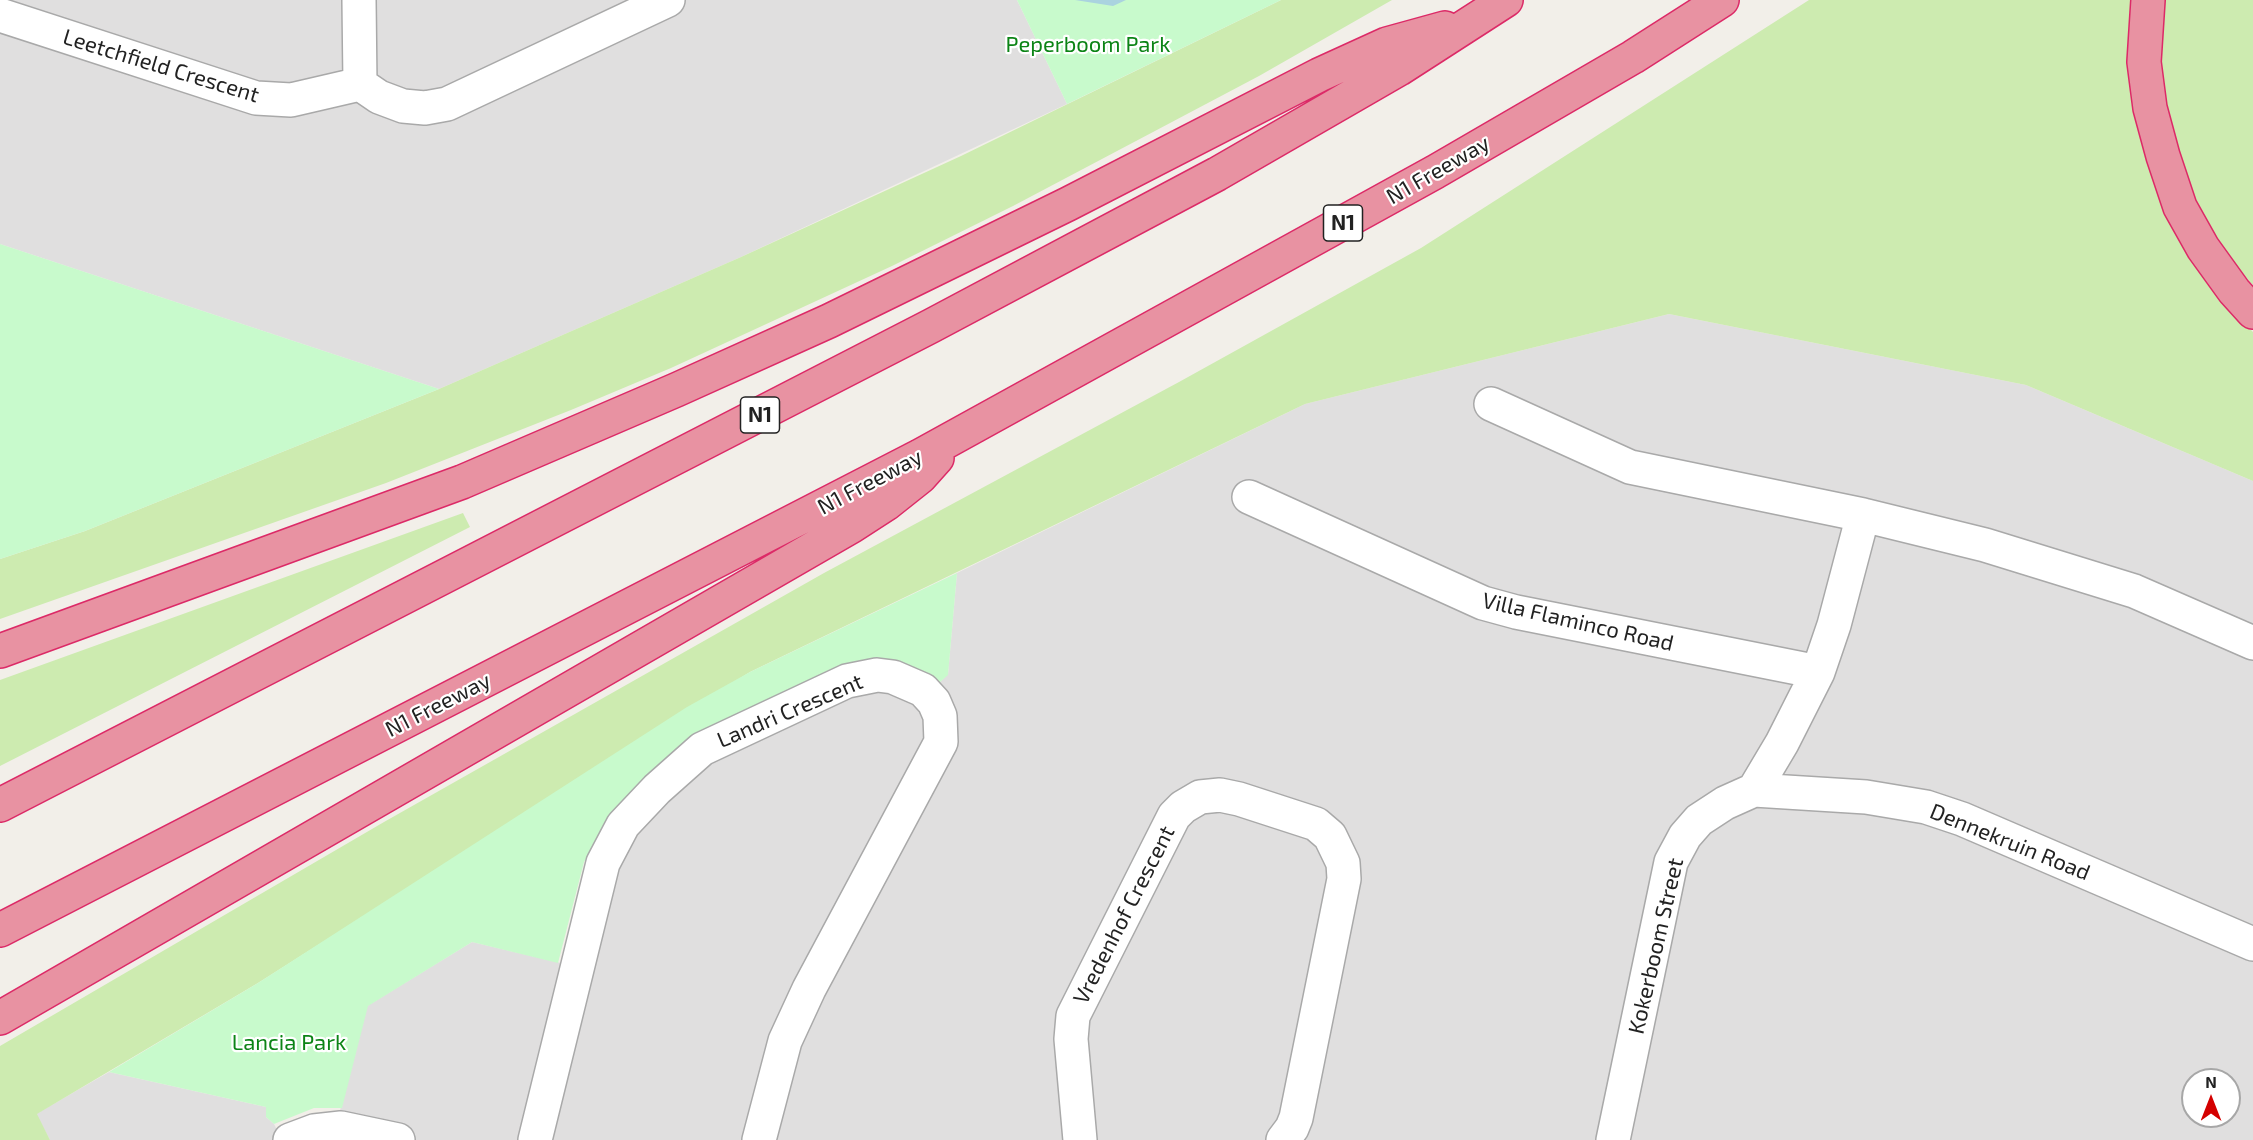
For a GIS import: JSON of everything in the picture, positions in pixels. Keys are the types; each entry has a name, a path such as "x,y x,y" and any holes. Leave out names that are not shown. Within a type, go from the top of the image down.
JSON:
{"highway":[{"name":"N1 Freeway","path":"0,930 959,435 1435,172 1633,57 1722,0"},
{"path":"2148,0 2144,62 2150,108 2173,187 2180,207 2203,248 2234,291 2253,312"},
{"path":"0,651 462,482 839,316 1068,204 1328,70 1387,44 1493,9"},
{"name":"N1","path":"0,805 942,321 1216,174 1399,69 1493,9"},
{"path":"0,1018 852,526 886,504 920,477 959,435"}],"street":[{"path":"359,0 360,84 379,97 403,106 425,108 447,104 668,0"},
{"name":"Leetchfield Crescent","path":"0,15 256,98 291,100 360,84"},
{"path":"1491,404 1630,467 1863,515 1985,545 2123,586 2253,643"},
{"name":"Villa Flaminco Road","path":"1249,497 1483,603 1516,612 1818,672"},
{"path":"1754,790 1818,672 1834,625 1863,515"},
{"name":"Landri Crescent","path":"535,1140 603,863 623,825 657,789 702,749 847,681 877,675 893,677 923,690 934,702 940,716 941,742 809,990 785,1041 759,1140"},
{"name":"Dennekruin Road","path":"1754,790 1866,797 1926,807 1962,819 2253,944"},
{"name":"Kokerboom Street","path":"1613,1140 1671,862 1685,836 1699,820 1725,803 1754,790"},
{"name":"Vredenhof Crescent","path":"1080,1140 1071,1039 1073,1016 1174,816 1183,807 1200,797 1220,795 1316,824 1330,836 1343,863 1344,879 1296,1118 1283,1140"},
{"path":"302,1135 341,1128 398,1140"}],"shaded area":[{"path":"0,0 1017,0 1067,104 741,257 439,389 0,244"},
{"path":"1669,314 2026,385 2253,481 2253,1140 285,1140 336,1126 367,1006 472,942 574,966 600,864 700,747 847,680 939,683 948,674 957,573 1305,404"},
{"path":"109,1072 266,1107 266,1117 274,1124 282,1140 50,1140 36,1114"}],"green space":[{"name":"Peperboom Park","path":"1017,0 1281,0 1067,104"},
{"path":"1281,0 1392,0 1259,76 1013,206 892,266 671,368 386,483 0,619 0,559 85,531 439,389 741,257 961,156"},
{"path":"1809,0 2136,0 2132,28 2233,312 2253,332 2253,481 2026,385 1669,314 1305,404 750,672 258,983 37,1114 50,1140 0,1140 0,1046 384,822 824,573 1179,382 1421,248"},
{"path":"2161,0 2253,0 2253,285 2218,246 2181,177 2159,73"},
{"path":"0,244 439,389 85,531 0,559"},
{"path":"463,513 470,527 0,766 0,680"},
{"name":"Lancia Park","path":"957,573 948,675 939,683 926,673 896,661 878,659 841,665 715,725 676,749 647,777 601,832 584,862 558,963 472,942 368,1006 342,1108 314,1108 274,1124 266,1117 266,1107 109,1072 258,983 687,707 750,672"}],"water":[{"path":"1075,0 1126,0 1113,6"}]}
